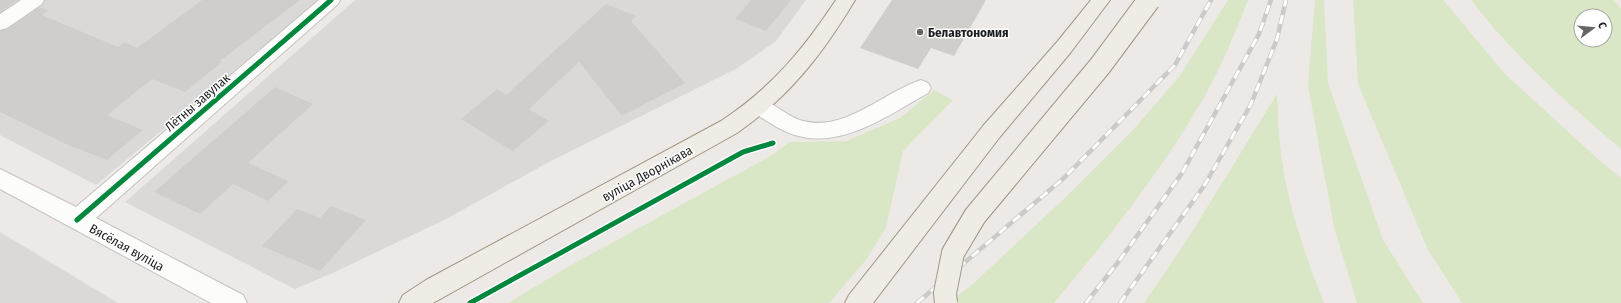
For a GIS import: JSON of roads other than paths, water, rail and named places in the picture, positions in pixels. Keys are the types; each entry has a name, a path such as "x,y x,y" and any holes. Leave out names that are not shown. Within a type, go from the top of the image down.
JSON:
{"main road":[{"name":"вуліца Дворнікава","path":"412,303 435,288 686,152 729,127 759,106 795,70 828,29 846,0"},
{"path":"858,303 991,132 1064,47 1101,0"},
{"path":"946,303 945,293 954,253 975,216 1100,66 1149,0"}],"street":[{"path":"0,23 35,0"},
{"name":"Лётны завулак","path":"78,220 331,0"},
{"path":"759,106 789,124 803,129 821,131 840,127 861,118 921,88"},
{"name":"Вясёлая вуліца","path":"0,178 234,303"}],"railway":[{"path":"917,303 1064,178 1175,65 1211,0"},
{"path":"1086,303 1119,261 1182,173 1259,34 1271,0"},
{"path":"1120,303 1204,186 1251,104 1277,39 1286,0"}],"place":[{"name":"Белавтономия","path":"920,32"}]}
